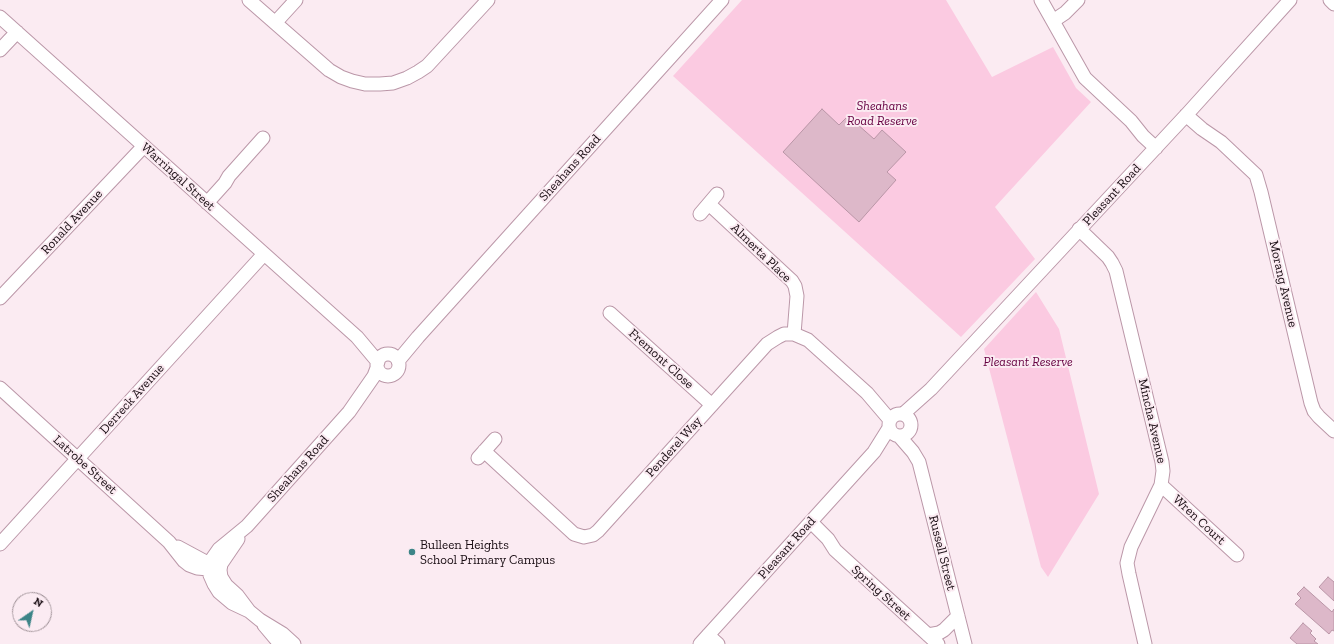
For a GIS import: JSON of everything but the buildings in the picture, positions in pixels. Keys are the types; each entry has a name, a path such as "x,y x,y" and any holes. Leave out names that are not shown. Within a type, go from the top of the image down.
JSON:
{"street":[{"path":"249,0 329,70 341,77 365,84 393,83 407,78 427,66 488,0"},
{"path":"275,23 296,0"},
{"name":"Sheahans Road","path":"212,567 221,564 247,526 349,412 368,396 385,363 418,337 722,0"},
{"path":"1041,0 1085,78 1131,121 1143,136 1158,145"},
{"path":"1053,21 1065,13 1078,0"},
{"name":"Pleasant Road","path":"705,641 874,452 900,425 931,388 1158,145 1290,0"},
{"path":"1330,0 1334,4"},
{"name":"Warringal Street","path":"0,17 385,363"},
{"path":"0,50 17,32"},
{"name":"Morang Avenue","path":"1188,112 1205,122 1221,142 1256,175 1311,403 1318,417 1334,432"},
{"path":"207,203 263,138"},
{"name":"Ronald Avenue","path":"0,298 144,146"},
{"name":"Almerta Place","path":"709,204 792,281 795,286 797,296 794,334"},
{"name":"Mincha Avenue","path":"1080,229 1112,263 1119,280 1162,462 1163,471 1161,485 1131,547 1128,563 1129,574 1145,644"},
{"name":"Derreck Avenue","path":"0,544 264,254"},
{"name":"Fremont Close","path":"610,313 712,405"},
{"name":"Penderel Way","path":"495,439 481,454 574,534 584,538 598,531 773,339 784,334 794,334"},
{"path":"794,334 808,340 900,425"},
{"name":"Latrobe Street","path":"0,388 169,542 184,561 197,568 212,567"},
{"name":"Russell Street","path":"900,425 916,436 919,462 965,644"},
{"name":"Wren Court","path":"1161,485 1237,555"},
{"name":"Spring Street","path":"808,526 828,539 835,550 933,640 958,616"},
{"path":"212,567 210,575 219,592 232,603 249,610 260,620 280,644"},
{"path":"260,620 283,634 294,644"},
{"path":"705,641 718,644"}],"green space":[{"name":"Sheahans Road Reserve","path":"742,0 946,0 992,77 1053,47 1076,88 1091,102 995,207 1035,259 961,337 673,76"},
{"name":"Pleasant Reserve","path":"1036,292 1059,329 1099,494 1048,577 1041,567 984,349"}],"place":[{"name":"Bulleen Heights School Primary Campus","path":"412,552"}]}
